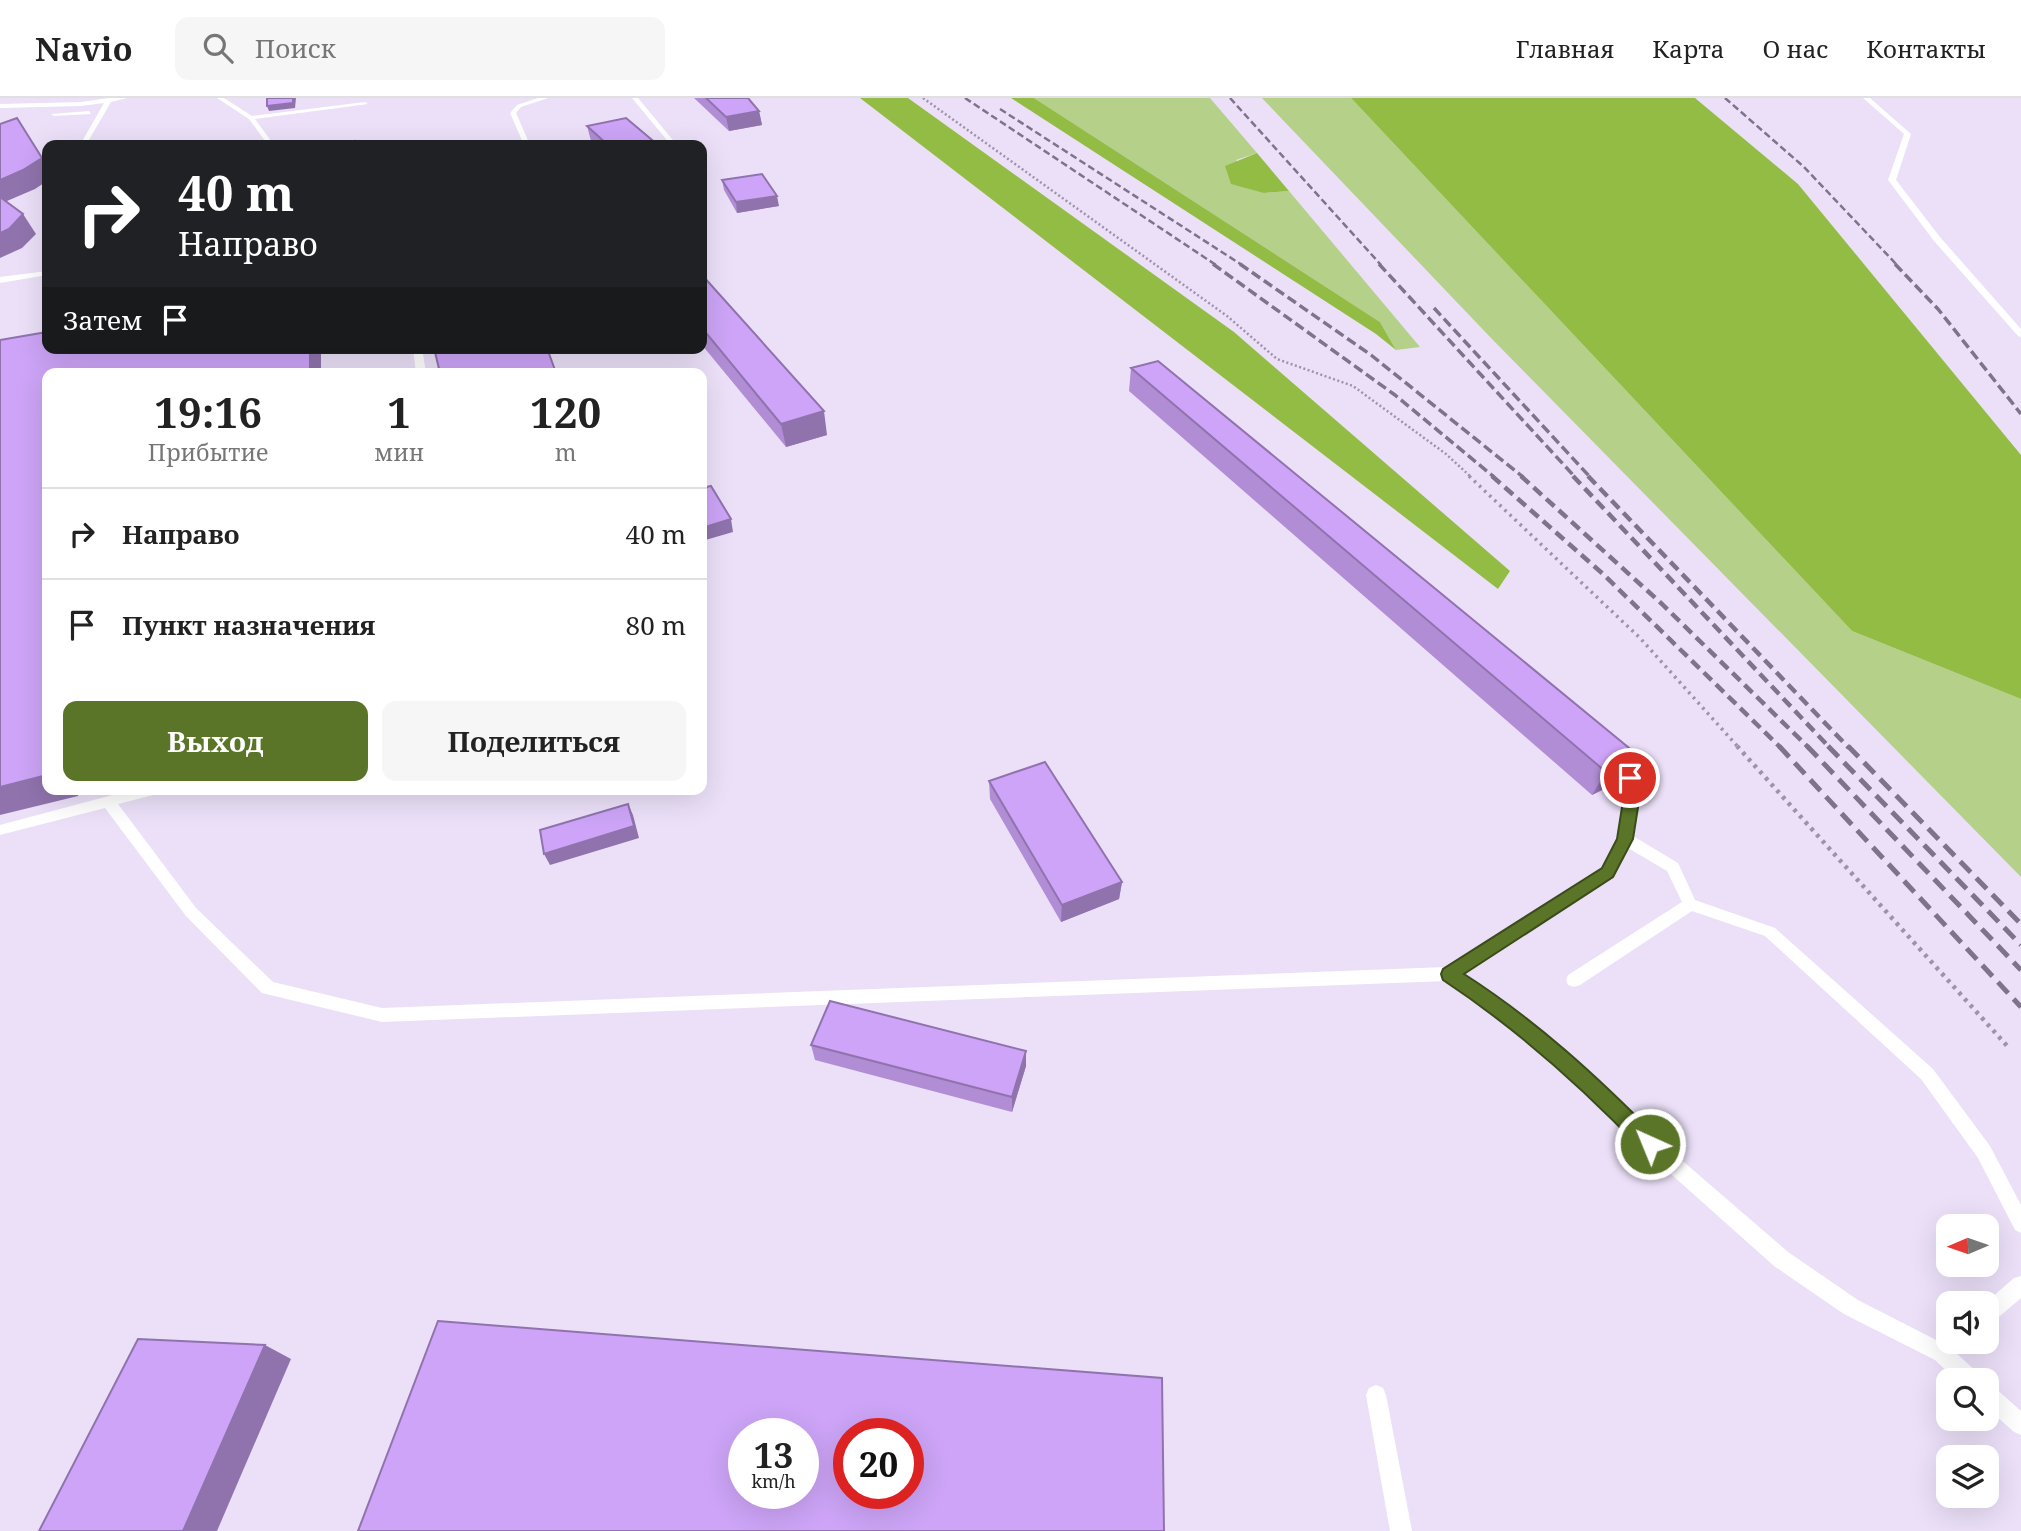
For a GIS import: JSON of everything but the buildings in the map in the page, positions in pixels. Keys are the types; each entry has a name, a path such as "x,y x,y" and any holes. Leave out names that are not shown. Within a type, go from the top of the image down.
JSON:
{"lane":[{"path":"0,99 16,98"},
{"path":"0,106 124,98"},
{"path":"220,98 251,118 267,140"},
{"path":"525,140 513,113 519,106 545,98"},
{"path":"635,98 670,140"},
{"path":"1866,98 1908,134 1892,180 1937,239 2021,334"},
{"path":"86,140 109,100"},
{"path":"251,118 365,104"},
{"path":"0,115 89,113"},
{"path":"0,280 42,273"},
{"path":"108,802 191,912 268,988 382,1015 1450,974 1608,872 1625,839 1631,801 1629,755"},
{"path":"0,830 134,795"},
{"path":"1625,839 1673,867 1690,904 1770,932 1927,1074 1984,1152 2021,1224"},
{"path":"1574,980 1690,904"},
{"path":"1450,974 1490,1001 1587,1079 1650,1144 1780,1259 1851,1307 1936,1343"},
{"path":"1999,1303 2021,1285"},
{"path":"1376,1395 1401,1531"},
{"path":"1999,1405 2021,1425"}],"path":[{"path":"923,98 1227,316 1277,359 1353,386 1446,454 1640,638 2009,1048"}],"green space":[{"path":"860,98 908,98 1234,332 1510,571 1498,589"},
{"path":"1011,98 1034,98 1380,322 1396,350 1376,334"},
{"path":"1034,98 1210,98 1257,153 1236,160 1264,193 1289,191 1420,347 1396,350 1380,322"},
{"path":"1262,98 1351,98 1852,631 2021,699 2021,877 1492,339"},
{"path":"1351,98 1695,98 1798,184 2021,455 2021,699 1852,631"},
{"path":"1257,153 1289,191 1264,193 1231,184 1225,166"}],"railway":[{"path":"965,98 1216,265"},
{"path":"1230,98 1381,265"},
{"path":"1725,98 1804,167 1897,265"},
{"path":"1000,109 1242,265"},
{"path":"1213,264 1395,395 1494,477"},
{"path":"1240,264 1371,355 1523,477"},
{"path":"1379,264 1575,477"},
{"path":"1895,264 1938,309 2021,414"},
{"path":"1434,308 1590,477"},
{"path":"1492,476 1603,574 1779,746"},
{"path":"1521,476 1662,604 1808,747"},
{"path":"1573,476 1830,748"},
{"path":"1588,476 1849,748"},
{"path":"1779,746 2021,1007"},
{"path":"1828,746 2021,945"},
{"path":"1848,746 2021,924"},
{"path":"1808,747 2021,970"}],"route":[{"path":"1630,778 1631,801 1625,839 1608,872 1450,974 1490,1001 1587,1079 1650,1144"}]}
